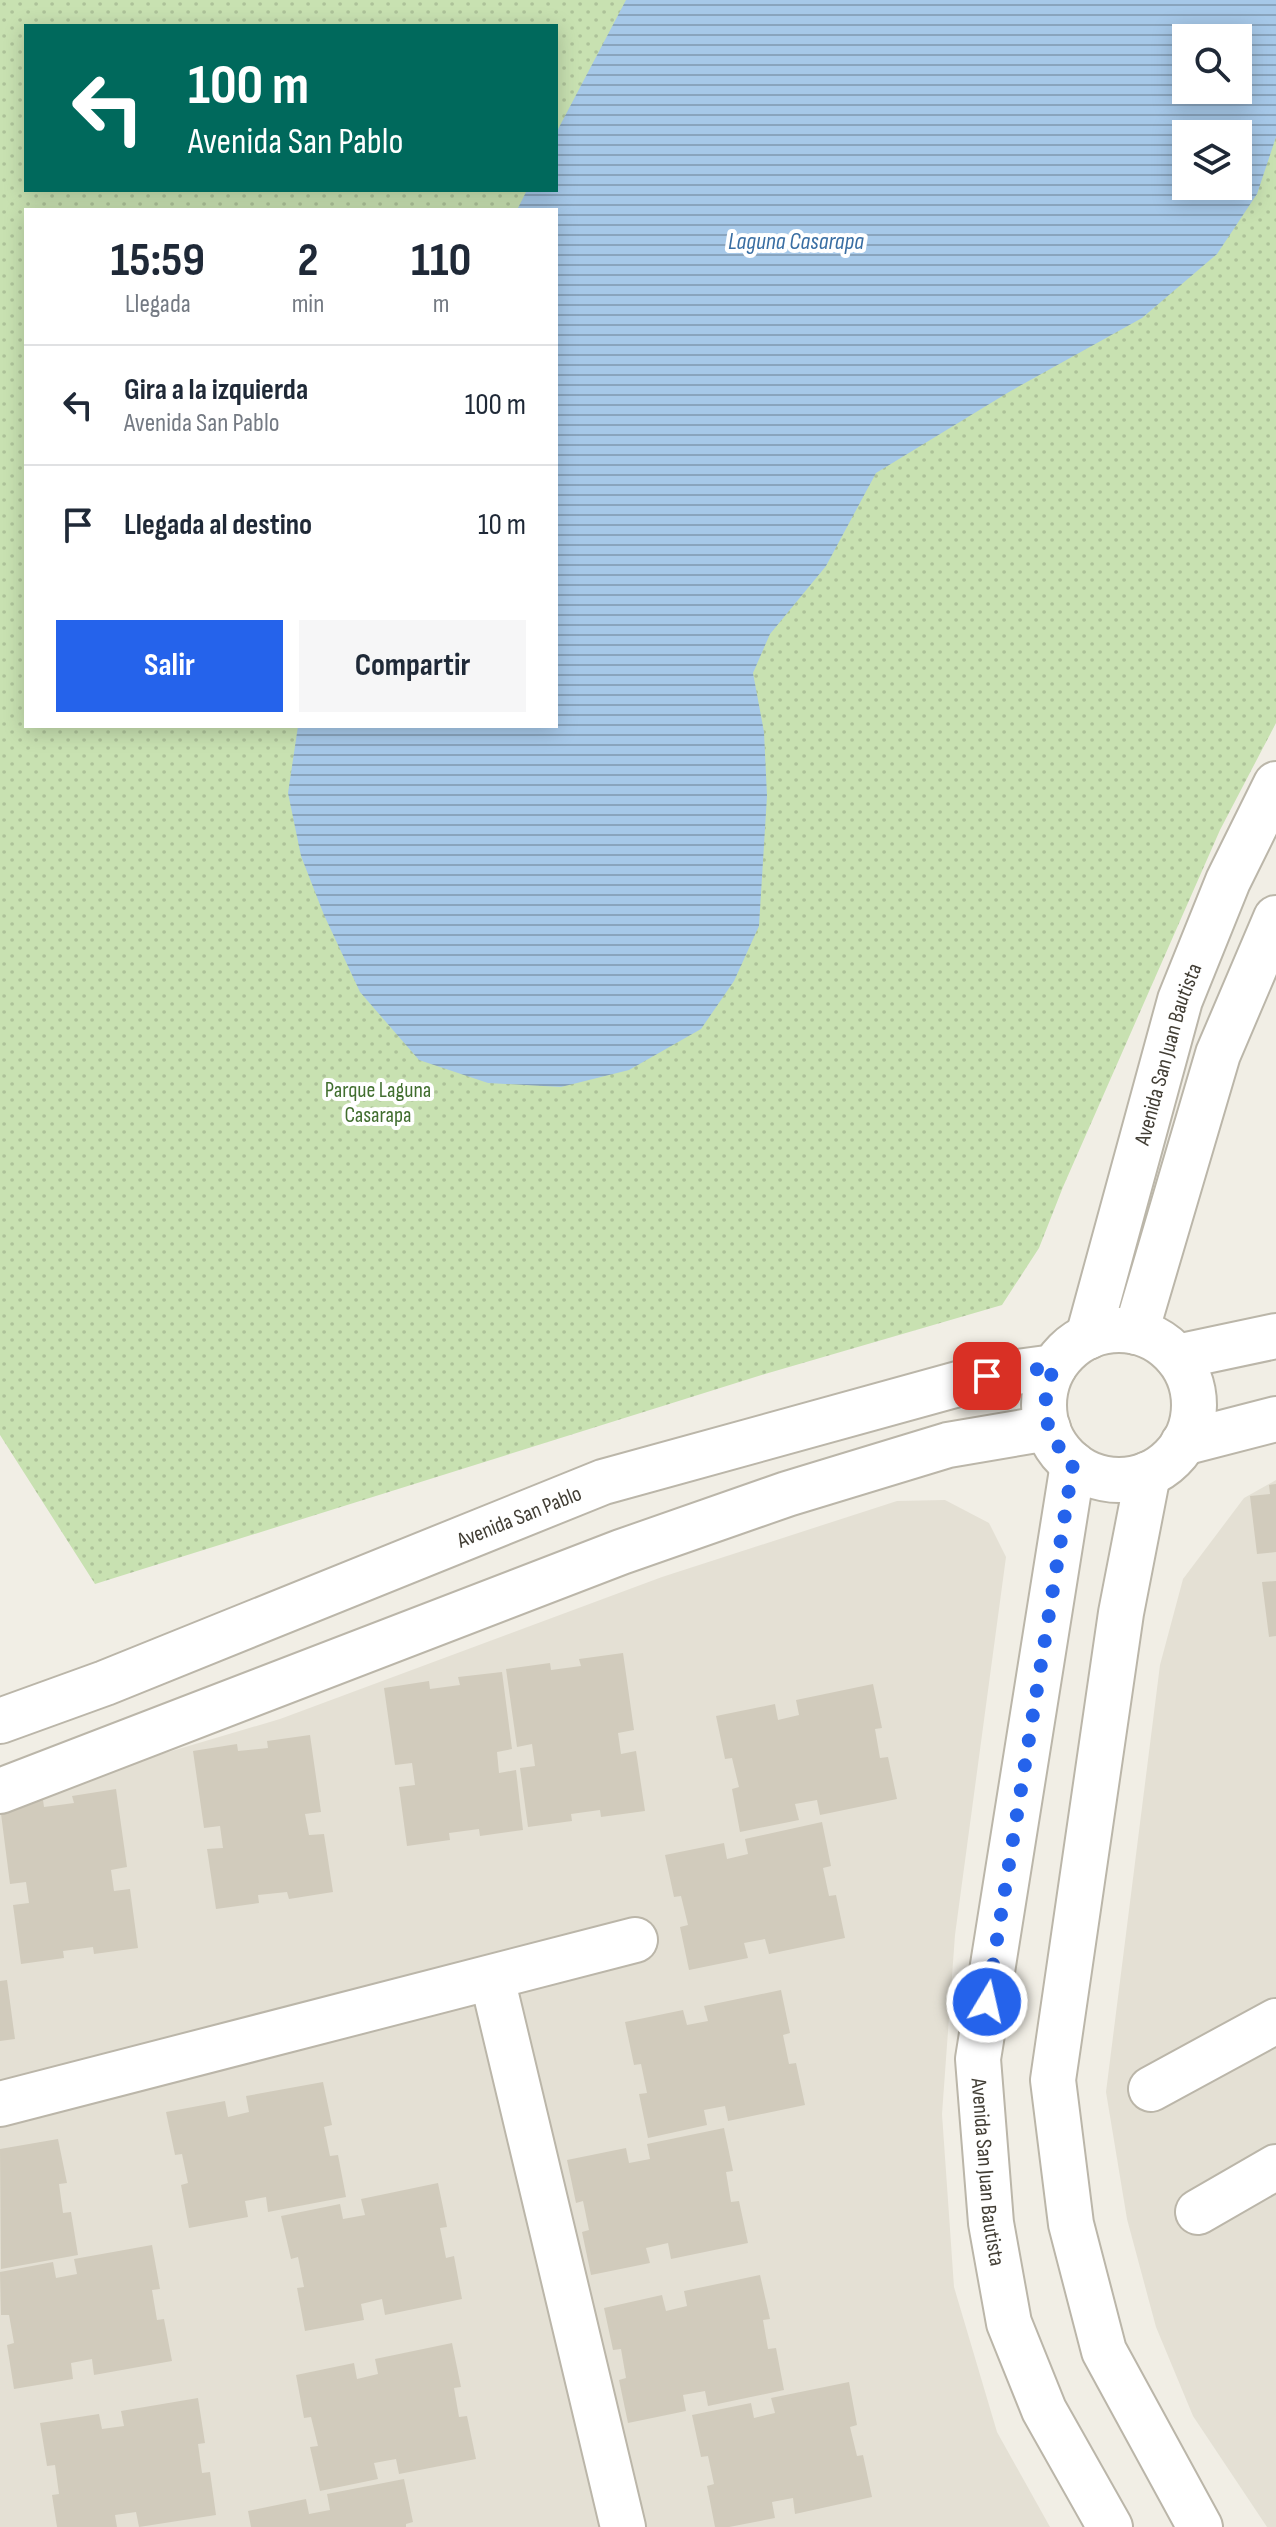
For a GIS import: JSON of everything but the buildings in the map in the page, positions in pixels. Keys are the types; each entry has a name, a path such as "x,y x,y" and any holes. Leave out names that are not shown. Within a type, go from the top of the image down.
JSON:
{"street":[{"name":"Avenida San Juan Bautista","path":"1088,1337 1180,1000 1228,881 1276,784"},
{"path":"1136,1332 1218,1054 1276,918"},
{"path":"1112,1330 1136,1332 1158,1341 1177,1357 1189,1377 1194,1399 1192,1422 1183,1443 1168,1461 1148,1474 1119,1481 1090,1475 1058,1449 1048,1428 1044,1408 1047,1386 1054,1367 1069,1349 1088,1337 1112,1330"},
{"path":"1177,1357 1276,1336"},
{"name":"Avenida San Pablo","path":"0,1721 105,1683 603,1482 987,1376 1054,1367"},
{"path":"1183,1443 1276,1419"},
{"path":"0,1791 621,1552 787,1494 948,1445 1048,1428"},
{"name":"Avenida San Juan Bautista","path":"1073,1464 978,2059 991,2223 1009,2323 1044,2410 1110,2527"},
{"path":"1148,1474 1121,1613 1053,2080 1071,2224 1104,2351 1200,2527"},
{"path":"0,2104 635,1940"},
{"path":"492,1978 623,2527"},
{"path":"1151,2089 1276,2021"},
{"path":"1198,2212 1276,2167"}],"shaded area":[{"path":"1276,1480 1276,2527 1267,2527 1193,2416 1156,2327 1127,2219 1106,2092 1160,1665 1183,1579 1244,1498"},
{"path":"945,1500 989,1523 1006,1557 955,1935 942,2114 954,2287 997,2432 1050,2527 0,2527 0,1802 280,1719 662,1577 897,1501"}],"green space":[{"name":"Parque Laguna Casarapa","path":"0,0 1276,0 1276,723 1220,830 1039,1248 1002,1305 765,1374 95,1584 0,1435"}],"water":[{"name":"Laguna Casarapa","path":"626,0 1276,0 1276,137 1257,194 1217,254 1142,318 1009,392 876,473 826,566 770,634 753,673 764,732 767,796 759,926 734,981 701,1029 629,1070 561,1087 488,1083 419,1060 360,992 301,856 288,793 298,728 558,728 558,208 518,208 526,192 558,192 558,129"}],"route":[{"path":"987,1376 1054,1367 1044,1408 1048,1428 1058,1449 1073,1464 987,2002"}]}
